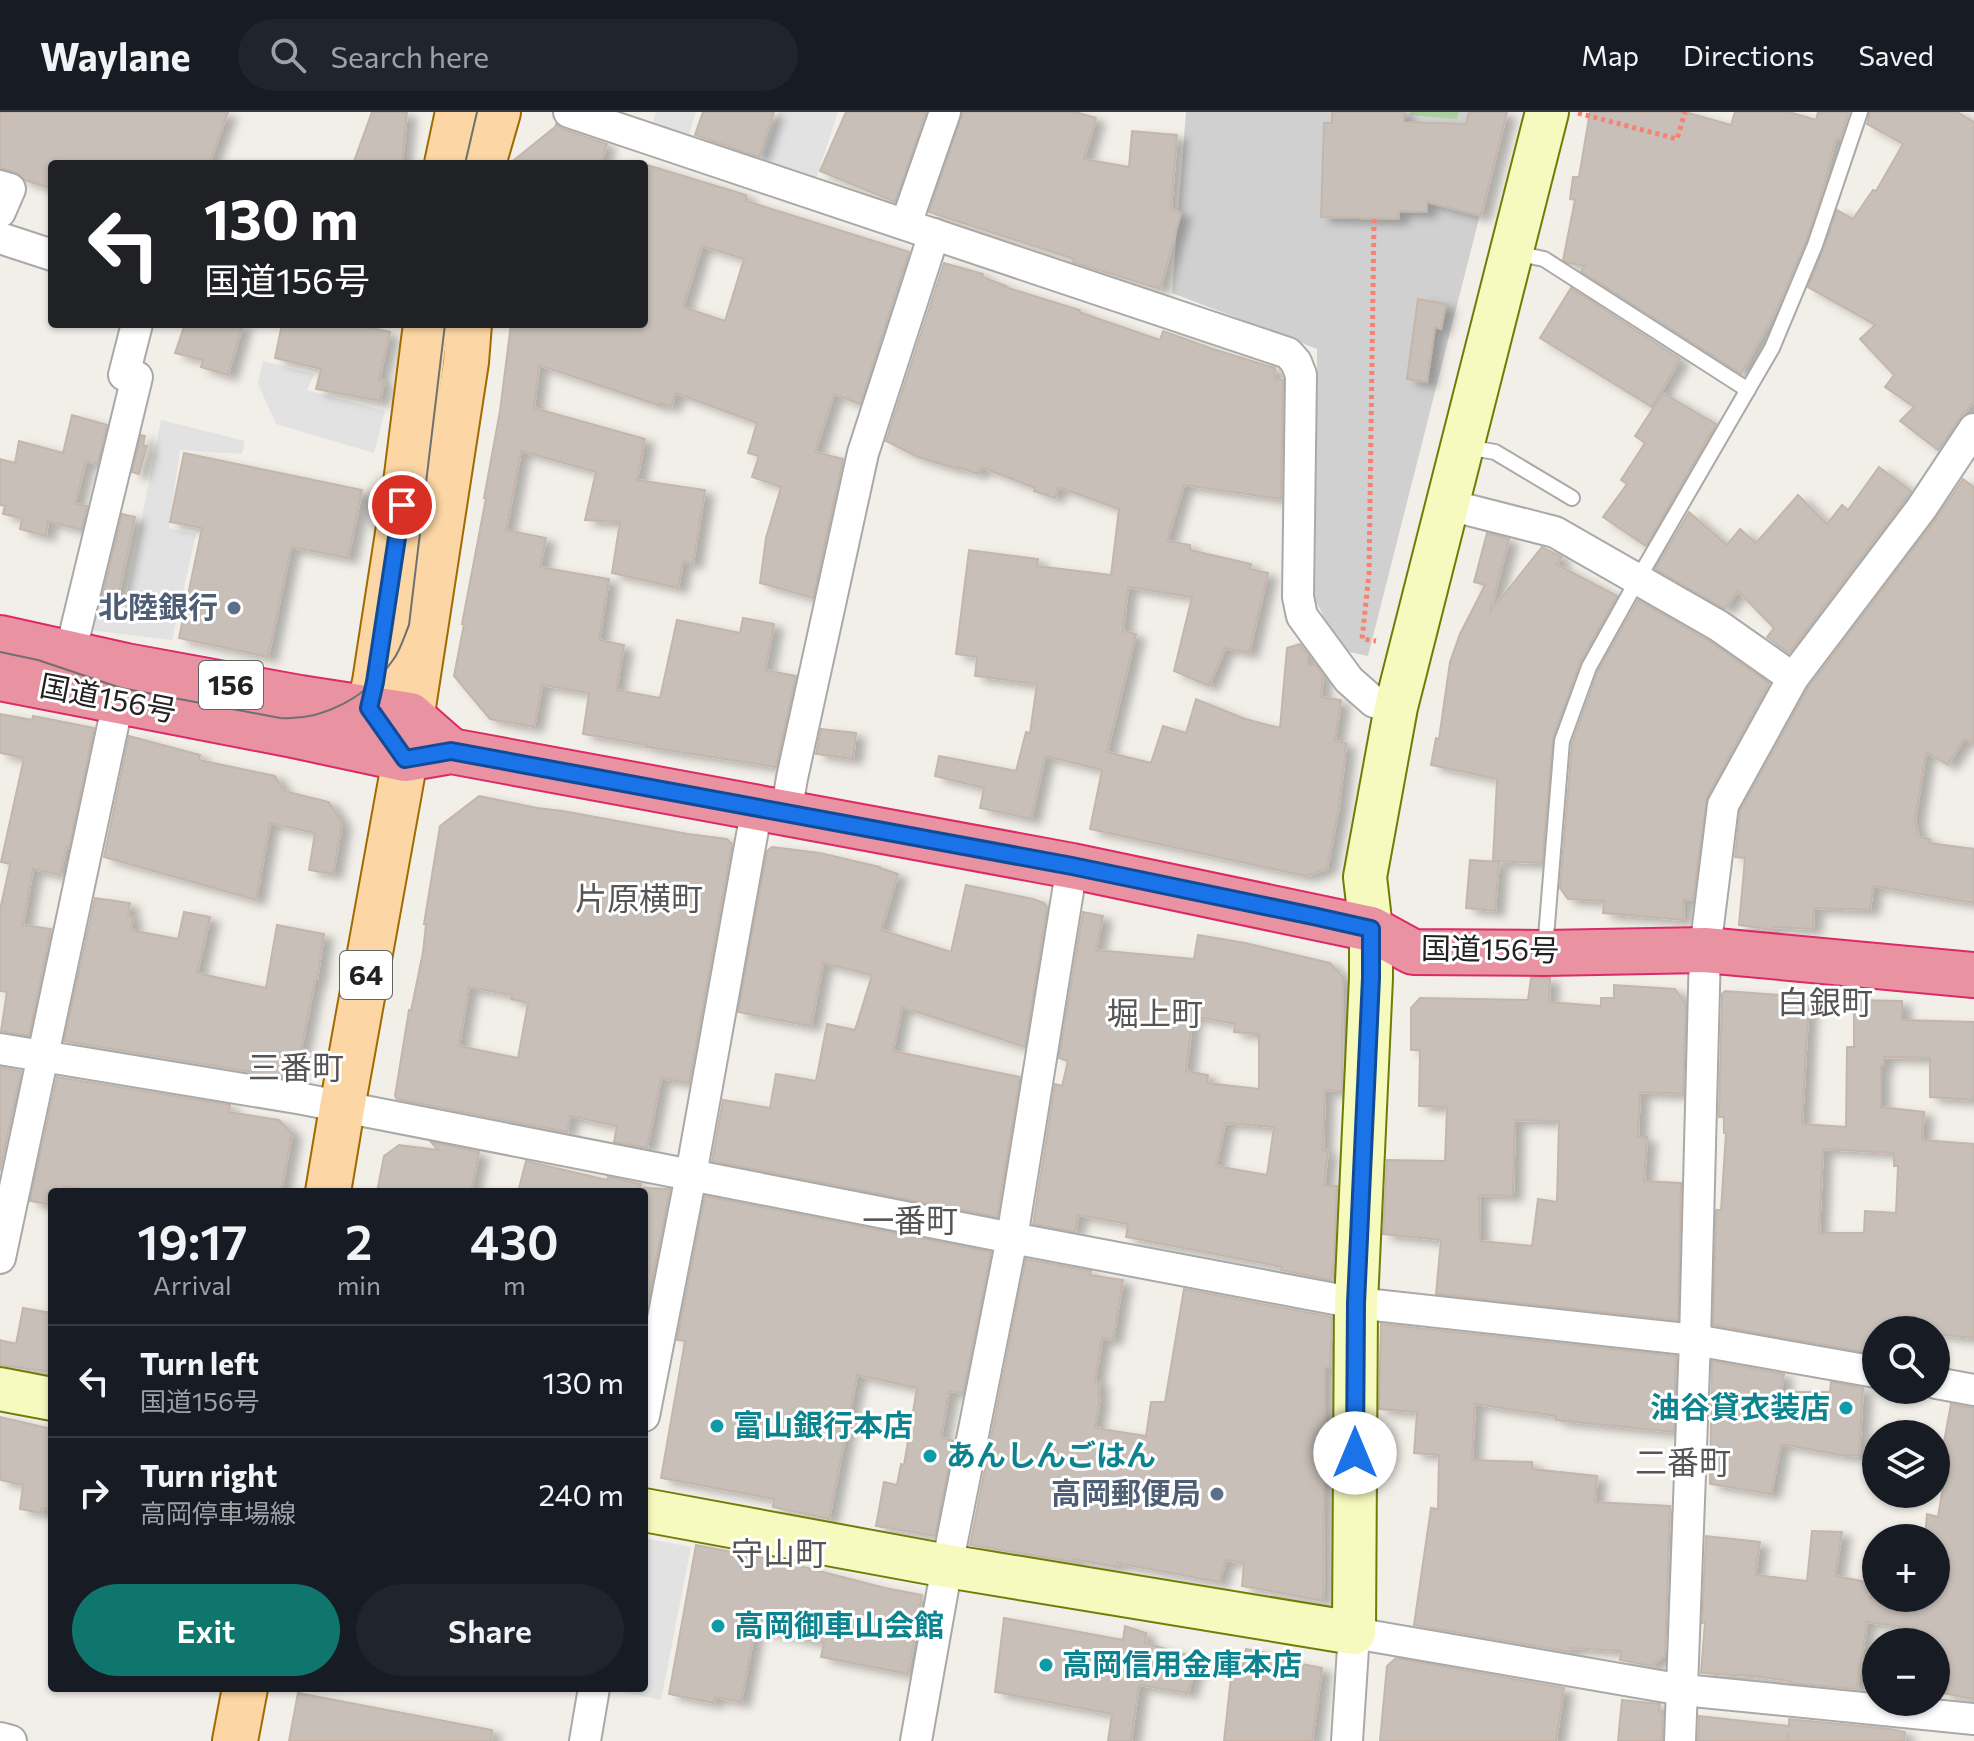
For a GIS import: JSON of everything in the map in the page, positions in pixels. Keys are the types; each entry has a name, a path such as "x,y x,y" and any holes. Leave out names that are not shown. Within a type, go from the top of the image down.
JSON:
{"highway":[{"name":"国道156号","path":"0,638 70,654 122,683 405,759 451,751 1072,866 1371,929 1413,952 1705,950 1974,975"},
{"name":"国道156号","path":"0,678 122,683 300,698 390,711"},
{"path":"390,711 451,751"}],"main road":[{"path":"448,160 458,112"},
{"path":"484,160 498,112"},
{"path":"405,759 390,711 375,682 407,475 425,328"},
{"path":"390,711 464,377 469,328"},
{"name":"64","path":"329,1188 405,759"},
{"path":"235,1741 244,1692"}],"street":[{"path":"569,112 1288,353 1301,375 1298,597 1302,616 1349,680 1374,702 1396,707"},
{"path":"648,1395 691,1175 771,810 792,778 863,453 920,229 945,112"},
{"path":"1347,1741 1354,1633 1356,1303 1371,978 1371,929 1365,877 1396,707 1547,112"},
{"path":"0,186 10,189 0,212"},
{"path":"0,238 48,254"},
{"path":"70,654 137,377 124,375 136,328"},
{"path":"1680,1741 1705,950 1723,805 1793,678 1921,509 1974,429"},
{"path":"1449,505 1555,532 1719,626 1793,678"},
{"path":"0,1258 122,683"},
{"path":"916,1741 1012,1238 1072,866"},
{"path":"0,1049 303,1099 1356,1303 1695,1340 1862,1370"},
{"path":"1950,1386 1974,1390"},
{"path":"0,1389 48,1398"},
{"path":"648,1511 947,1566 1683,1690 1974,1719"},
{"path":"585,1741 593,1692"},
{"path":"0,1738 11,1741"}],"lane":[{"path":"1544,953 1562,741 1589,667 1772,348 1815,245 1860,112"},
{"path":"1513,252 1544,259 1748,390"},
{"path":"1463,446 1495,452 1572,498"}],"path":[{"path":"1575,112 1677,139 1685,112"},
{"path":"1374,219 1369,574 1362,639 1376,641"}],"shaded area":[{"path":"656,112 696,112 688,137 652,124"},
{"path":"779,112 838,112 814,185 761,166"},
{"path":"1186,112 1506,112 1368,656 1340,650 1315,599 1317,349 1172,293"},
{"path":"263,361 314,374 307,390 385,411 374,453 276,424 258,384"},
{"path":"161,420 245,441 242,454 180,450 169,528 196,534 172,640 88,630 94,602 124,609"},
{"path":"648,1539 691,1547 661,1700 622,1692 648,1692"}],"green space":[{"path":"1411,112 1459,112 1457,119 1410,115"}],"building":[{"path":"0,112 228,112 210,160 48,160 48,188 0,168"},
{"path":"372,112 407,112 402,160 354,160"},
{"path":"703,112 774,112 759,157 695,135"},
{"path":"846,112 926,112 895,202 820,171"},
{"path":"963,112 1075,112 1096,118 1084,159 1129,167 1132,131 1177,135 1171,209 1181,213 1160,289 929,212"},
{"path":"1332,112 1404,112 1404,122 1466,124 1469,112 1507,112 1481,216 1427,202 1427,212 1399,211 1399,219 1321,217 1324,123 1332,123"},
{"path":"1590,112 1685,112 1731,125 1735,112 1789,112 1816,120 1818,112 1849,112 1840,139 1836,138 1806,241 1777,309 1741,374 1581,271 1585,266 1563,260 1575,200 1570,199 1573,177 1579,177"},
{"path":"1870,112 1957,112 1974,122 1974,402 1938,450 1900,421 1914,407 1885,387 1894,375 1860,339 1875,325 1808,287 1837,210 1853,219 1873,190 1876,191 1903,144 1867,124"},
{"path":"556,124 607,144 601,160 514,160"},
{"path":"648,165 746,195 746,201 909,252 860,404 834,394 815,452 843,459 813,598 760,583 766,538 781,487 752,477 759,456 748,453 757,423 676,393 671,407 661,403 661,406 539,365 534,408 645,439 637,480 705,490 693,564 683,561 678,588 612,573 620,522 585,520 596,472 521,451 506,530 546,538 540,567 609,579 599,640 624,645 616,690 660,698 677,620 740,633 743,618 774,624 765,670 796,676 776,767 583,734 589,693 542,685 534,727 490,719 454,676 500,411 510,328 648,328","holes":["702,246 744,259 725,321 683,307"]},
{"path":"944,263 983,274 982,277 1005,287 1080,310 1160,340 1163,331 1275,368 1274,379 1283,380 1281,499 1184,485 1167,541 1190,545 1190,550 1251,564 1250,569 1268,573 1249,653 1225,648 1209,686 1174,671 1192,597 1128,587 1123,631 1136,634 1107,752 1151,763 1163,726 1186,733 1196,699 1245,719 1280,728 1287,648 1300,644 1308,655 1308,665 1316,665 1323,675 1321,697 1341,700 1335,741 1346,743 1339,806 1327,869 1305,876 1090,829 1102,770 1045,756 1031,819 980,808 984,788 935,776 939,756 1016,771 1026,732 1030,733 1037,684 975,676 977,657 956,654 969,550 1038,559 1037,566 1111,575 1119,509 1058,487 1055,498 981,467 978,474 957,469 918,457 886,441"},
{"path":"1571,288 1680,359 1652,407 1540,338"},
{"path":"1418,299 1446,304 1441,329 1435,327 1427,382 1407,379"},
{"path":"184,328 242,328 228,375 201,367 203,360 175,353"},
{"path":"281,328 372,328 390,332 379,379 384,381 380,401 316,389 321,369 275,358"},
{"path":"1663,393 1716,424 1646,546 1603,517 1627,484 1621,480 1645,443 1635,436"},
{"path":"72,415 107,425 98,464 86,461 75,504 87,506 82,530 48,521 46,536 20,529 22,518 3,514 5,506 0,505 0,459 15,463 19,441 63,453"},
{"path":"141,435 145,436 143,445 147,446 139,474 132,472"},
{"path":"184,453 362,490 348,558 291,547 268,657 179,638 202,528 170,522"},
{"path":"1879,467 1911,491 1789,653 1767,637 1774,628 1738,591 1725,609 1655,569 1689,512 1727,545 1740,529 1756,543 1798,495 1827,524 1842,505 1848,510"},
{"path":"1963,479 1974,487 1974,744 1964,739 1948,765 1926,752 1915,820 1919,837 1930,839 1929,843 1974,849 1974,903 1873,886 1870,910 1814,908 1813,929 1773,927 1773,930 1739,925 1745,858 1735,857 1740,811 1808,688"},
{"path":"122,514 135,517 117,601 102,598"},
{"path":"1487,533 1509,539 1490,612 1542,547 1562,557 1556,564 1617,596 1580,662 1553,738 1542,863 1493,861 1497,779 1431,765 1436,738 1439,739 1450,662 1460,634 1485,585 1474,582"},
{"path":"1638,600 1709,641 1769,683 1707,797 1693,900 1684,899 1683,920 1603,913 1604,901 1568,899 1560,888 1572,743 1598,671"},
{"path":"0,714 32,720 33,716 94,728 69,848 66,847 60,875 33,869 23,925 51,929 29,1036 1,1031 7,992 0,991 0,910 10,864 1,862 24,758 0,753"},
{"path":"821,729 856,733 853,759 816,754"},
{"path":"129,736 200,755 199,760 275,776 284,791 329,802 342,823 333,874 309,870 315,833 270,823 256,900 104,857"},
{"path":"479,796 727,839 732,844 689,1083 661,1078 647,1148 614,1142 617,1126 570,1116 567,1132 397,1099 395,1096 409,1010 423,952 424,924 440,826","holes":["469,987 512,995 511,999 528,1003 518,1058 459,1046"]},
{"path":"772,847 820,853 898,874 881,930 951,952 966,885 1033,899 1047,907 1025,1047 902,1007 893,1051 1020,1077 997,1217 712,1161 723,1100 770,1108 776,1074 816,1081 827,1024 855,1030 872,975 823,963 811,1026 738,1012 767,851"},
{"path":"1470,860 1499,862 1495,911 1466,908"},
{"path":"95,898 130,903 128,916 133,916 131,930 178,939 184,912 210,917 197,973 266,988 277,925 324,934 295,1079 64,1041"},
{"path":"1083,912 1103,916 1096,950 1194,959 1198,935 1330,963 1343,977 1342,1091 1325,1090 1323,1150 1328,1151 1324,1186 1337,1186 1331,1280 1281,1270 1282,1267 1126,1237 1128,1224 1078,1215 1075,1232 1033,1224 1055,1084 1062,1086 1068,1061 1059,1058","holes":["1193,1016 1235,1024 1234,1032 1259,1034 1259,1089 1207,1083 1208,1075 1186,1071","1225,1123 1274,1127 1267,1175 1216,1166"]},
{"path":"1531,978 1550,978 1549,1002 1601,1006 1601,998 1614,998 1614,985 1675,989 1686,1004 1683,1094 1640,1092 1638,1137 1647,1137 1644,1181 1681,1183 1678,1320 1436,1294 1441,1240 1383,1234 1387,1160 1445,1161 1447,1107 1419,1106 1420,1050 1411,1050 1411,1008 1420,998 1528,1000","holes":["1515,1120 1559,1121 1557,1202 1538,1199 1532,1246 1480,1241 1479,1195 1513,1196"]},
{"path":"1725,991 1809,997 1802,1124 1846,1127 1847,1047 1854,1047 1854,1000 1902,1001 1902,1020 1974,1022 1974,1100 1930,1097 1930,1058 1884,1057 1884,1066 1881,1066 1881,1107 1924,1112 1922,1140 1974,1144 1974,1338 1950,1335 1950,1316 1862,1316 1862,1351 1713,1325 1716,1210 1721,1210 1726,1133 1724,1117 1719,1117 1722,994","holes":["1823,1149 1894,1153 1894,1166 1898,1166 1896,1213 1865,1211 1864,1233 1819,1233"]},
{"path":"0,1067 21,1071 0,1171"},
{"path":"57,1077 230,1105 229,1112 279,1120 292,1133 282,1188 64,1186 48,1188 48,1204 30,1201"},
{"path":"431,1142 479,1152 472,1188 378,1188 384,1156 399,1145 438,1150"},
{"path":"526,1161 607,1180 608,1177 641,1184 640,1188 519,1188"},
{"path":"648,1188 670,1189 648,1302"},
{"path":"705,1196 991,1252 963,1393 949,1391 941,1437 953,1441 935,1536 876,1526 884,1482 897,1485 901,1464 904,1465 917,1388 857,1375 829,1519 773,1507 774,1499 661,1478 685,1341 677,1340"},
{"path":"1026,1259 1123,1280 1113,1340 1102,1338 1095,1382 1100,1382 1100,1397 1095,1428 1146,1436 1151,1402 1165,1402 1184,1289 1332,1317 1330,1368 1325,1368 1323,1601 1242,1586 1244,1563 1226,1560 1219,1582 1117,1563 1116,1567 1074,1559 1074,1562 970,1545"},
{"path":"23,1308 48,1312 48,1371 0,1365 0,1340 16,1344"},
{"path":"1381,1324 1676,1356 1674,1432 1556,1420 1556,1416 1475,1404 1472,1460 1532,1462 1532,1469 1597,1476 1595,1502 1670,1506 1665,1655 1652,1666 1620,1660 1621,1651 1571,1648 1571,1652 1414,1625 1431,1508 1438,1509 1439,1455 1414,1453 1417,1412 1379,1409"},
{"path":"1712,1361 1784,1374 1781,1392 1830,1392 1831,1382 1862,1388 1859,1455 1845,1456 1781,1444 1771,1494 1710,1484"},
{"path":"1951,1404 1974,1408 1974,1699 1950,1694 1950,1628 1911,1628 1867,1622 1866,1628 1862,1628 1857,1689 1790,1683 1754,1676 1701,1673 1706,1536 1760,1542 1755,1575 1807,1581 1812,1531 1842,1532 1835,1576 1862,1581 1862,1612 1950,1612 1950,1524 1926,1524 1927,1514 1938,1517 1940,1508 1950,1508 1948,1420"},
{"path":"0,1417 48,1428 48,1509 42,1508 41,1513 20,1509 23,1485 0,1480"},
{"path":"696,1545 922,1595 908,1674 821,1657 824,1643 755,1629 741,1702 715,1697 714,1703 669,1694"},
{"name":"高岡信用金庫本店","path":"1004,1618 1123,1640 1125,1626 1146,1633 1145,1643 1198,1658 1188,1693 1139,1685 1131,1741 1108,1741 1112,1714 995,1692"},
{"path":"1246,1649 1268,1653 1268,1657 1322,1668 1312,1741 1224,1741 1232,1668 1242,1670"},
{"path":"1396,1658 1564,1688 1556,1741 1380,1741 1387,1666"},
{"path":"298,1693 492,1730 491,1741 289,1741"},
{"path":"1622,1700 1660,1704 1659,1712 1663,1712 1662,1741 1618,1741"},
{"path":"1699,1716 1789,1726 1789,1719 1905,1732 1904,1741 1698,1741"}],"tram line":[{"path":"466,160 477,112"},
{"path":"0,652 38,660 121,688 280,718 313,715 344,704 358,695 393,660 409,625 445,328"}],"place":[{"name":"北陸銀行","path":"234,608"},
{"name":"油谷貸衣装店","path":"1846,1408"},
{"name":"富山銀行本店","path":"717,1426"},
{"name":"あんしんごはん","path":"930,1456"},
{"name":"高岡郵便局","path":"1217,1494"},
{"name":"高岡御車山会館","path":"718,1626"},
{"name":"高岡信用金庫本店","path":"1046,1665"}],"district":[{"name":"片原横町","path":"639,899"},
{"name":"白銀町","path":"1825,1003"},
{"name":"堀上町","path":"1155,1014"},
{"name":"三番町","path":"296,1068"},
{"name":"一番町","path":"910,1221"},
{"name":"二番町","path":"1683,1463"},
{"name":"守山町","path":"779,1554"}],"route":[{"path":"402,505 369,708 405,759 451,751 1072,866 1371,929 1356,1303 1355,1453"}]}
